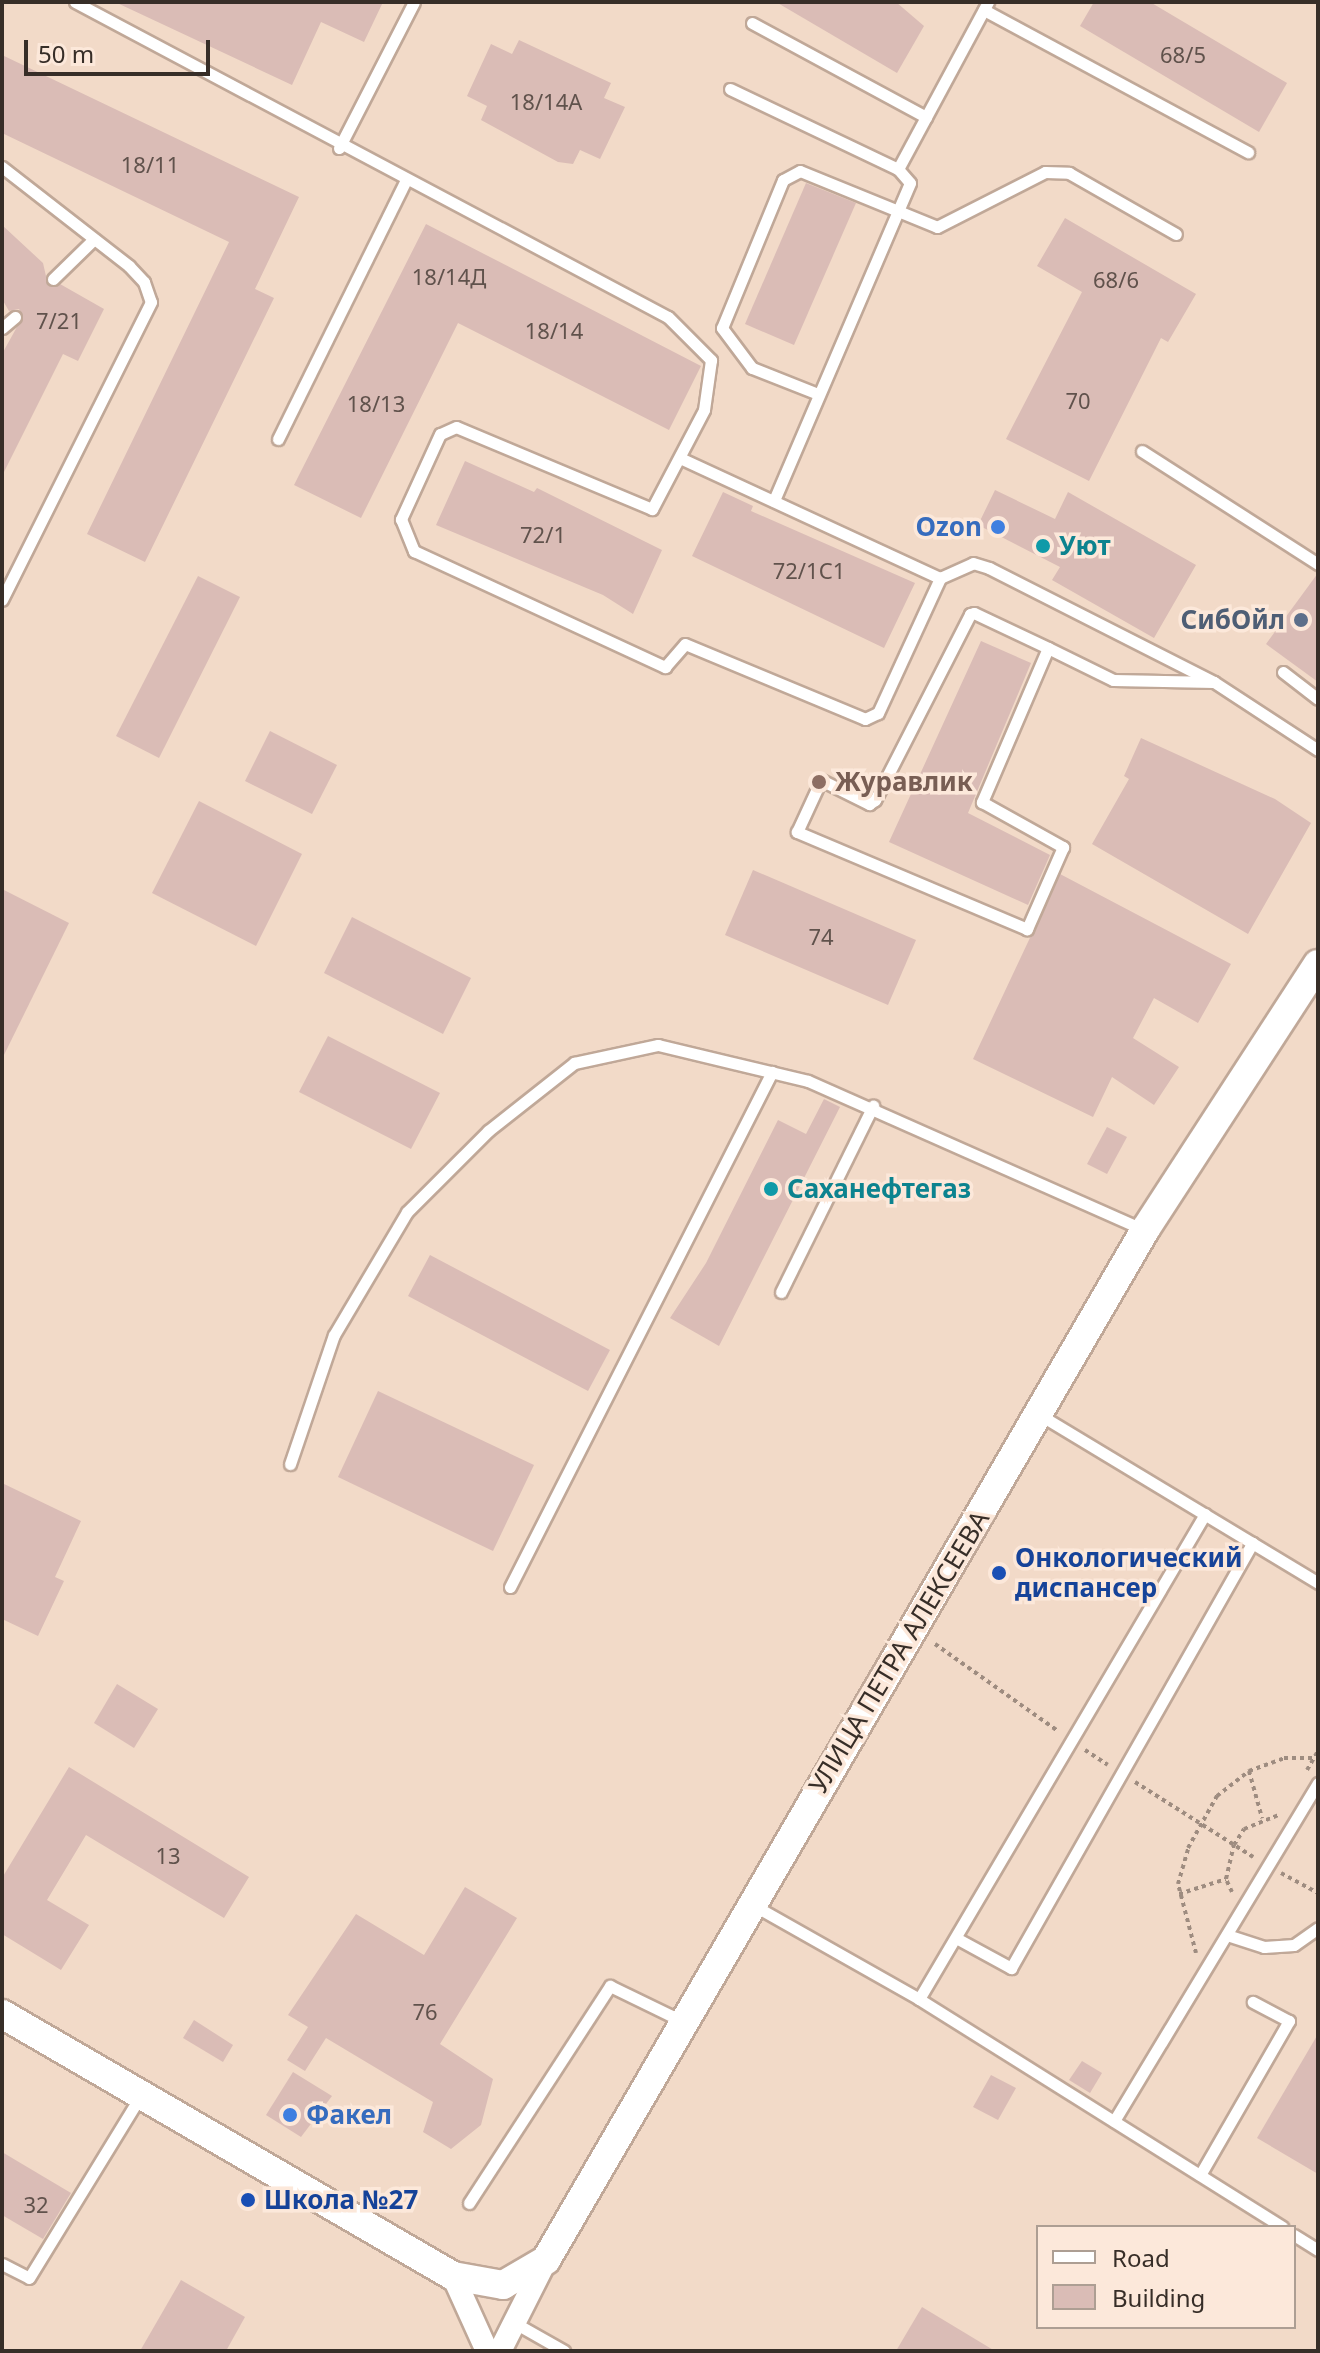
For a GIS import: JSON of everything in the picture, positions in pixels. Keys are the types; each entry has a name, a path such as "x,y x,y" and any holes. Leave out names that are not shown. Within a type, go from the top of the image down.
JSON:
{"street":[{"name":"УЛИЦА ПЕТРА АЛЕКСЕЕВА","path":"500,2351 546,2260 688,2024 751,1904 1040,1415 1145,1230 1318,964"},
{"path":"2,2014 140,2097 453,2276 503,2285 546,2260"},
{"path":"453,2276 487,2351"}],"lane":[{"path":"75,2 339,148 685,328 711,360 704,410 657,504 645,508 456,427 440,434 401,519 414,551 665,667 685,644 865,719 878,713 940,578 973,563 989,568 1214,682 1318,750"},
{"path":"339,148 414,2"},
{"path":"898,169 986,6 1248,152"},
{"path":"752,23 926,117"},
{"path":"730,89 898,169 910,183 774,501"},
{"path":"2,167 144,282 151,302 2,600"},
{"path":"818,394 752,368 722,328 783,180 800,171 899,212 946,227 1036,177 1058,172 1176,234"},
{"path":"278,439 405,182"},
{"path":"53,279 94,239"},
{"path":"2,328 15,317"},
{"path":"1142,451 1318,564"},
{"path":"680,458 940,578"},
{"path":"1048,648 982,802 1063,847 1027,929 797,832 821,780 869,804 875,800 968,615 1048,648 1113,680 1214,682"},
{"path":"1283,672 1318,699"},
{"path":"290,1464 334,1335 407,1212 488,1131 574,1063 658,1045 772,1072 873,1106 1145,1230"},
{"path":"510,1587 772,1072"},
{"path":"781,1292 873,1106"},
{"path":"1040,1415 1318,1583"},
{"path":"919,1999 1205,1514"},
{"path":"956,1938 1011,1968 1252,1543"},
{"path":"1114,2121 1268,1866 1314,1798 1318,1783"},
{"path":"751,1904 919,1999 1279,2225"},
{"path":"1227,1935 1264,1947 1294,1945 1318,1928"},
{"path":"469,2203 610,1986 688,2024"},
{"path":"1200,2175 1289,2021 1253,2002"},
{"path":"2,2264 29,2278 140,2097"},
{"path":"1296,2236 1318,2250"},
{"path":"513,2322 564,2351"}],"path":[{"path":"912,1628 1072,1742 1268,1866 1318,1893"},
{"path":"1207,1967 1192,1949 1179,1894 1188,1848 1217,1796 1249,1771 1284,1758 1318,1758"},
{"path":"1249,1771 1262,1818"},
{"path":"1234,1894 1226,1879 1234,1845 1262,1818 1281,1814"},
{"path":"1179,1894 1226,1879"}],"building":[{"path":"115,2 383,2 364,42 321,22 292,85"},
{"path":"776,2 896,2 924,26 897,73"},
{"path":"1094,2 1150,2 1287,83 1259,132 1080,26"},
{"path":"519,40 611,83 604,98 625,107 600,159 580,150 573,164 558,162 481,120 487,106 467,96 491,44 512,54"},
{"path":"2,55 299,197 255,289 274,298 145,562 87,534 229,242 2,133"},
{"path":"806,183 856,203 794,345 745,324"},
{"path":"1065,218 1196,294 1168,342 1161,338 1089,481 1006,439 1082,292 1037,266"},
{"path":"426,224 701,366 669,430 458,323 361,518 294,485"},
{"path":"2,225 43,263 48,285 60,284 104,309 78,361 63,354 2,476 2,354 23,316 19,309 9,311 2,299"},
{"path":"465,461 534,492 537,488 662,550 633,614 603,595 436,525"},
{"path":"995,490 1055,519 1068,492 1196,565 1154,638 1052,580 1060,567 978,525"},
{"path":"723,492 753,506 751,511 915,583 884,648 692,556"},
{"name":"СибОйл","path":"1318,573 1318,682 1266,644"},
{"path":"198,576 240,597 159,758 116,736"},
{"path":"981,641 1031,663 968,813 1050,855 1028,905 889,842"},
{"path":"270,731 337,765 312,814 245,781"},
{"path":"1141,738 1275,799 1311,823 1248,934 1092,844 1129,779 1124,776"},
{"path":"199,801 302,854 256,946 152,893"},
{"path":"753,870 916,940 888,1005 725,935"},
{"path":"1060,874 1231,964 1198,1023 1154,998 1133,1038 1179,1067 1154,1105 1112,1077 1093,1117 973,1059"},
{"path":"2,889 69,923 2,1059"},
{"path":"352,917 471,978 443,1034 324,973"},
{"path":"328,1036 440,1093 411,1149 299,1092"},
{"path":"824,1099 840,1107 719,1346 670,1318 706,1263 778,1120 806,1134"},
{"path":"1107,1127 1127,1137 1107,1174 1087,1164"},
{"path":"430,1255 610,1350 588,1391 408,1296"},
{"path":"378,1391 534,1465 493,1551 338,1477"},
{"path":"2,1483 81,1521 55,1577 64,1581 38,1636 2,1619"},
{"path":"117,1684 158,1709 134,1748 94,1723"},
{"path":"69,1767 249,1877 224,1918 86,1835 47,1900 89,1925 61,1970 2,1934 2,1878"},
{"path":"465,1887 517,1918 440,2044 493,2079 481,2125 451,2149 423,2132 433,2102 326,2038 305,2071 287,2060 308,2027 288,2015 356,1914 424,1955"},
{"path":"194,2020 233,2045 223,2062 183,2038"},
{"path":"1318,2034 1318,2174 1257,2138"},
{"path":"1082,2061 1102,2073 1090,2093 1069,2080"},
{"path":"293,2072 332,2096 301,2137 266,2115"},
{"path":"991,2075 1016,2088 998,2120 973,2107"},
{"path":"2,2152 71,2193 43,2239 2,2215"},
{"path":"181,2280 245,2317 226,2351 140,2351"},
{"path":"922,2307 995,2351 896,2351"}],"place":[{"name":"Ozon","path":"998,527"},
{"name":"Уют","path":"1043,546"},
{"name":"СибОйл","path":"1301,620"},
{"name":"Журавлик","path":"819,782"},
{"name":"Саханефтегаз","path":"771,1189"},
{"name":"Онкологический диспансер","path":"999,1573"},
{"name":"Факел","path":"290,2115"},
{"name":"Школа №27","path":"248,2200"}]}
